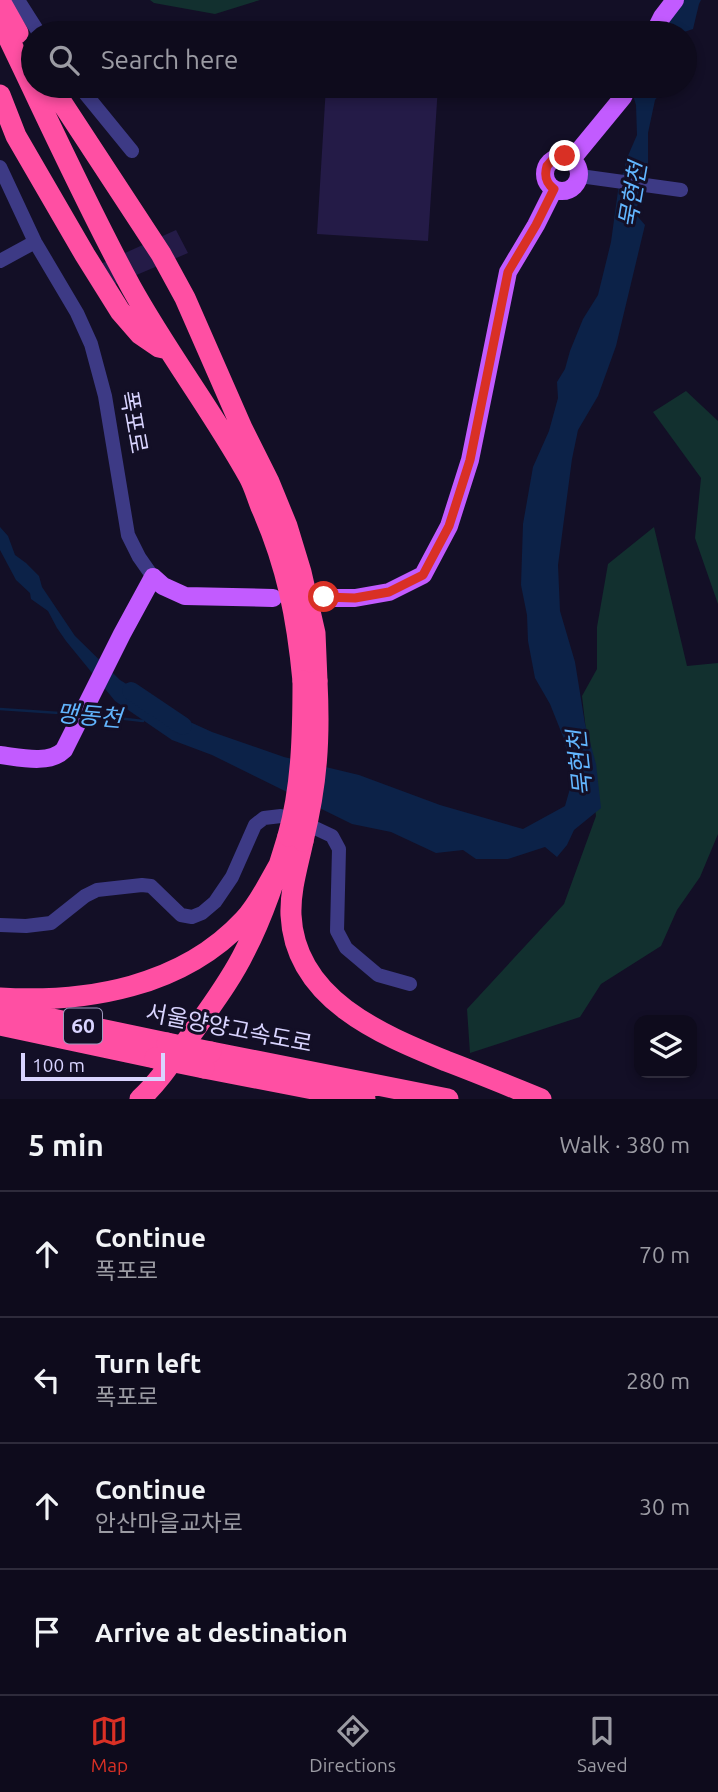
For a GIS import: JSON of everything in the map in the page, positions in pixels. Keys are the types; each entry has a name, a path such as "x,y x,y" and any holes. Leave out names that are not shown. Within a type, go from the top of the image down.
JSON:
{"highway":[{"path":"0,1 21,38"},
{"path":"0,22 21,63"},
{"path":"0,95 16,136 120,311 141,334 159,347 170,349"},
{"path":"0,998 45,999 95,994 146,982 213,947 244,920 261,898 310,813 318,752 319,722 277,545 250,479 123,271 37,98"},
{"path":"59,98 161,254 186,298 242,428 269,482 287,526 315,633 310,681"},
{"path":"155,1099 180,1073 227,1004 286,887 295,839"},
{"path":"295,839 291,914 293,927 302,959 321,989 361,1020 401,1042 541,1099"},
{"path":"140,1099 178,1054 234,970 255,930 279,866"},
{"name":"서울양양고속도로","path":"0,1008 161,1051"},
{"name":"서울양양고속도로","path":"5,1027 448,1099"},
{"name":"서울양양고속도로","path":"207,1060 365,1099"}],"main road":[{"path":"660,21 675,0"},
{"path":"572,159 622,98"},
{"path":"559,156 572,159 580,170 580,176 577,183 566,191 554,189 545,178 550,161 559,156"},
{"path":"324,597 355,598 389,592 423,575 449,526 470,460 508,272 554,189"},
{"path":"0,755 52,758 64,750 153,577"},
{"name":"폭포로","path":"153,577 163,586 185,596 273,598"}],"street":[{"path":"18,0 31,21"},
{"path":"89,98 132,151"},
{"name":"폭포로","path":"0,167 35,242 77,313 91,344 108,408 128,535 139,558 153,577"},
{"path":"580,176 681,190"},
{"path":"0,261 35,242"},
{"path":"0,925 51,923 96,890 142,885 151,887 181,915 192,917 202,913 215,902 232,877 255,825 264,818 281,816 332,836 339,849 337,931 346,948 378,975 410,985"}],"green space":[{"path":"150,0 260,0 215,14"},
{"path":"686,391 718,421 718,604 695,538 701,478 653,412"},
{"path":"654,527 687,666 718,663 718,834 700,877 677,910 661,946 601,984 580,1017 470,1053 467,1009 564,904 596,816 582,696 597,669 597,627 608,564"}],"water":[{"path":"677,0 701,0 695,21 667,21"},
{"path":"634,98 657,98 648,133 645,196 633,211 645,225 616,346 598,396 578,430 558,565 560,611 575,662 585,724 596,764 601,808 574,830 557,857 545,847 508,859 476,859 463,850 436,853 391,832 352,824 212,755 172,740 115,701 66,641 48,611 31,599 30,593 16,580 0,550 0,527 8,536 15,555 39,576 42,587 75,636 158,712 179,717 212,732 284,757 359,775 440,805 523,829 565,806 573,778 564,739 550,704 535,678 528,641 527,615 521,585 523,524 533,467 549,431 558,398 557,382 565,369 583,319 598,295 611,242 618,191 637,135"}],"building":[{"path":"325,98 437,98 428,241 317,234"},
{"path":"176,230 188,253 99,291 85,271"}],"waterway":[{"name":"묵현천","path":"131,691 183,726"},
{"name":"맹동천","path":"0,709 74,714"},
{"name":"맹동천","path":"91,715 143,721"}],"route":[{"path":"324,597 355,598 389,592 423,575 449,526 470,460 508,272 554,189 545,178 547,166 555,157 565,156"}]}
